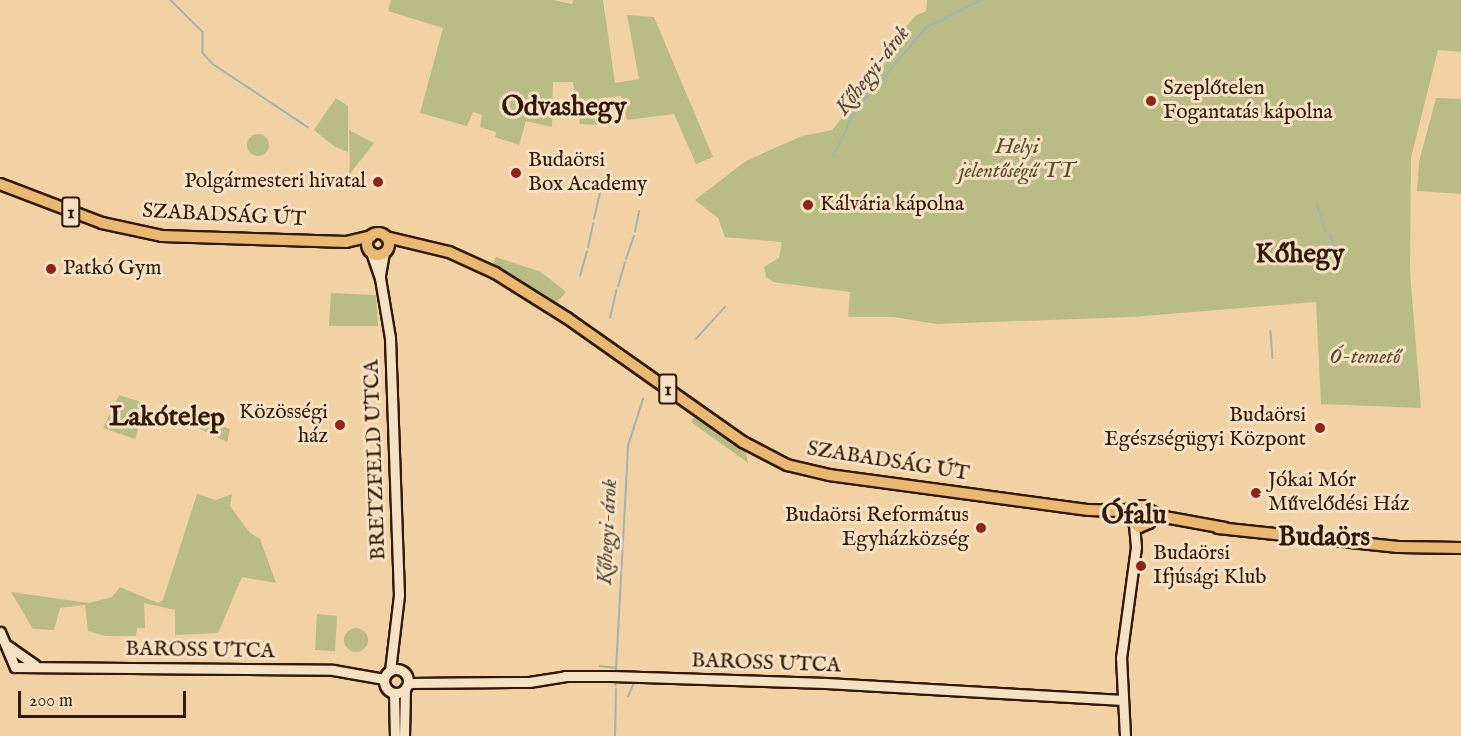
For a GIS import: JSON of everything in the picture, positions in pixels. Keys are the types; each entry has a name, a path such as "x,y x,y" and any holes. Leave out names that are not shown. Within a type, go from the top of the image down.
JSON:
{"main road":[{"name":"SZABADSÁG ÚT","path":"0,184 94,221 177,238 346,242 371,236"},
{"name":"1","path":"371,236 386,246"},
{"path":"369,251 371,236"},
{"name":"SZABADSÁG ÚT","path":"346,242 369,251"},
{"name":"SZABADSÁG ÚT","path":"386,246 420,244 449,252 495,273 567,318 743,442 787,465 829,476 1089,510 1139,524 1225,528 1408,548 1461,548"},
{"name":"1","path":"369,251 386,246"},
{"name":"1","path":"1133,509 1142,506 1150,511"},
{"name":"SZABADSÁG ÚT","path":"1089,510 1133,509"},
{"path":"1133,509 1139,524 1150,511"},
{"name":"SZABADSÁG ÚT","path":"1150,511 1159,516 1225,528"}],"street":[{"name":"BRETZFELD UTCA","path":"380,278 386,246"},
{"name":"BRETZFELD UTCA","path":"369,251 380,278 390,338 399,595 395,670"},
{"path":"1125,736 1121,651 1139,524"},
{"path":"0,632 8,646 36,666"},
{"name":"BAROSS UTCA","path":"8,646 15,667 333,670 384,680"},
{"path":"394,736 394,693 387,688 384,680 395,670 407,686 404,736"},
{"name":"BAROSS UTCA","path":"394,693 407,686 529,682 565,676 612,676 833,684 1123,700"}],"green space":[{"path":"391,0 553,0 572,4 573,0 603,0 615,83 639,79 627,15 654,17 713,157 696,164 674,114 627,120 621,96 599,98 600,125 580,124 573,82 553,82 552,127 526,121 519,145 495,137 496,132 480,127 482,115 473,112 467,126 420,113 443,28 388,11"},
{"name":"Helyi jelentőségű TT","path":"927,0 1461,0 1461,52 1438,50 1411,158 1410,272 1421,408 1321,404 1316,302 1132,317 936,324 894,317 848,317 850,292 773,282 766,277 764,267 779,258 782,242 725,237 718,218 695,200 746,161 802,136 832,130 881,69 900,34 915,16 926,11"},
{"path":"336,98 348,106 348,152 335,147 314,130"},
{"path":"1436,98 1461,99 1461,194 1417,191 1419,162"},
{"path":"349,130 374,143 349,175 350,161"},
{"path":"258,134 266,137 269,145 266,153 258,156 250,153 247,145 250,137"},
{"path":"496,257 541,272 566,292 557,302 561,305 492,266"},
{"path":"331,293 376,295 378,326 329,326"},
{"path":"119,395 141,402 144,410 135,439 103,428"},
{"path":"696,414 745,449 748,463 691,422"},
{"path":"200,418 230,429 227,442 198,428"},
{"path":"197,494 216,500 232,494 230,506 250,533 260,539 276,583 242,577 218,633 175,635 175,610 144,603 145,628 137,628 136,636 106,636 88,631 85,605 60,608 54,630 33,629 11,592 89,603 112,597 120,587 158,603 163,600"},
{"path":"317,614 337,616 335,651 315,650"},
{"path":"356,628 364,632 368,640 364,648 356,652 348,648 344,640 348,632"}],"waterway":[{"path":"171,0 203,32 203,53 213,64 308,127"},
{"name":"Kőhegyi-árok","path":"833,157 855,111 926,28 981,0"},
{"path":"594,219 600,193"},
{"path":"1317,204 1326,232"},
{"path":"635,232 639,211"},
{"path":"588,248 593,224"},
{"path":"1330,234 1341,265"},
{"path":"626,259 634,236"},
{"path":"580,276 587,252"},
{"path":"618,287 625,263"},
{"path":"610,318 616,291"},
{"name":"Kőhegyi-árok","path":"696,339 725,307"},
{"path":"1271,331 1273,358"},
{"name":"Kőhegyi-árok","path":"616,670 628,446 643,399"},
{"path":"600,666 616,668"},
{"path":"628,697 634,683 657,684"},
{"name":"Kőhegyi-árok","path":"615,736 616,689"}],"place":[{"name":"Szeplőtelen Fogantatás kápolna","path":"1151,101"},
{"name":"Budaörsi Box Academy","path":"516,173"},
{"name":"Polgármesteri hivatal","path":"378,182"},
{"name":"Kálvária kápolna","path":"808,205"},
{"name":"Patkó Gym","path":"51,269"},
{"name":"Közösségi ház","path":"340,425"},
{"name":"Budaörsi Egészségügyi Központ","path":"1320,428"},
{"name":"Jókai Mór Művelődési Ház","path":"1256,493"},
{"name":"Budaörsi Református Egyházközség","path":"981,528"},
{"name":"Budaörsi Ifjúsági Klub","path":"1141,566"}],"district":[{"name":"Odvashegy","path":"564,109"},
{"name":"Kőhegy","path":"1300,256"},
{"name":"Lakótelep","path":"167,419"},
{"name":"Ófalu","path":"1134,517"},
{"name":"Budaörs","path":"1324,539"}],"park label":[{"name":"Ó-temető","path":"1365,358"}]}
